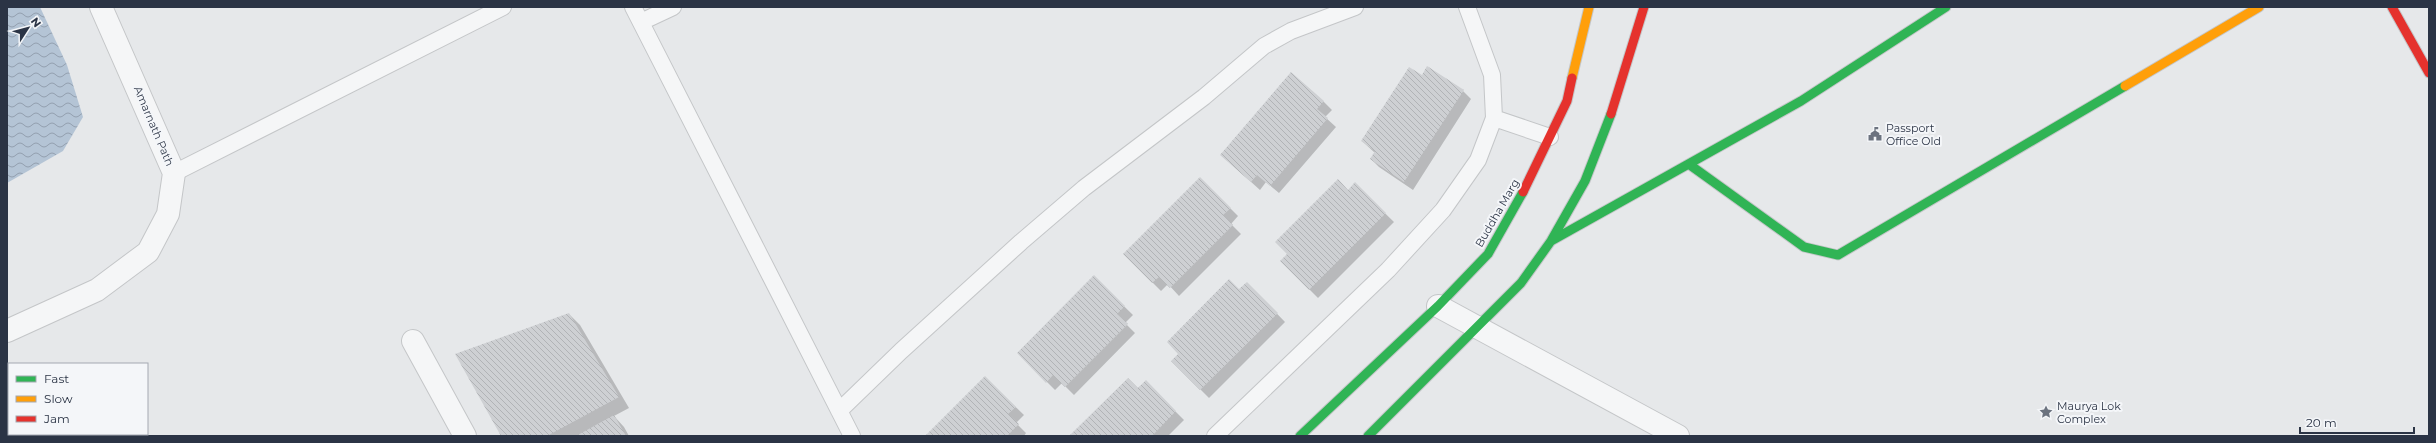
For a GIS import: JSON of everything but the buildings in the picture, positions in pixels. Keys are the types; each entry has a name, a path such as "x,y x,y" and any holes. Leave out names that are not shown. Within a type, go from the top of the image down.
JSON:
{"main road":[{"name":"Buddha Marg","path":"1300,436 1438,306 1488,254 1515,208 1567,101 1588,7"},
{"path":"1368,436 1521,283 1551,242 1585,181 1608,124 1644,7"},
{"path":"1551,242 1690,165 1801,101 1946,7"},
{"path":"1690,165 1804,247 1838,255 2259,7"},
{"path":"2392,7 2429,73"}],"street":[{"name":"Amarnath Path","path":"7,331 97,290 148,252 168,214 174,172 101,7"},
{"path":"1438,306 1678,436"},
{"path":"414,341 465,436"}],"lane":[{"path":"174,172 503,7"},
{"path":"633,7 852,436"},
{"path":"641,22 674,7"},
{"path":"839,411 918,335 1021,242 1084,188 1204,97 1264,46 1290,31 1355,7"},
{"path":"1215,436 1388,270 1442,210 1478,160 1494,118 1492,75 1467,7"},
{"path":"1494,118 1550,137"}],"water":[{"path":"7,7 40,7 67,65 83,117 63,151 7,183"}],"traffic: fast":[{"path":"1551,241 1801,101 1946,7"},
{"path":"1690,165 1804,247 1838,255 2125,86"},
{"path":"1368,436 1521,283 1551,241 1585,181 1611,114"},
{"path":"1300,436 1438,306 1488,254 1523,192"}],"traffic: slow":[{"path":"1572,78 1589,7"},
{"path":"2125,86 2259,7"}],"traffic: jam":[{"path":"1611,114 1644,7"},
{"path":"2392,7 2429,73"},
{"path":"1523,192 1567,101 1572,78"}],"place":[{"name":"Passport Office Old","path":"1875,134"},
{"name":"Maurya Lok Complex","path":"2046,412"}]}
